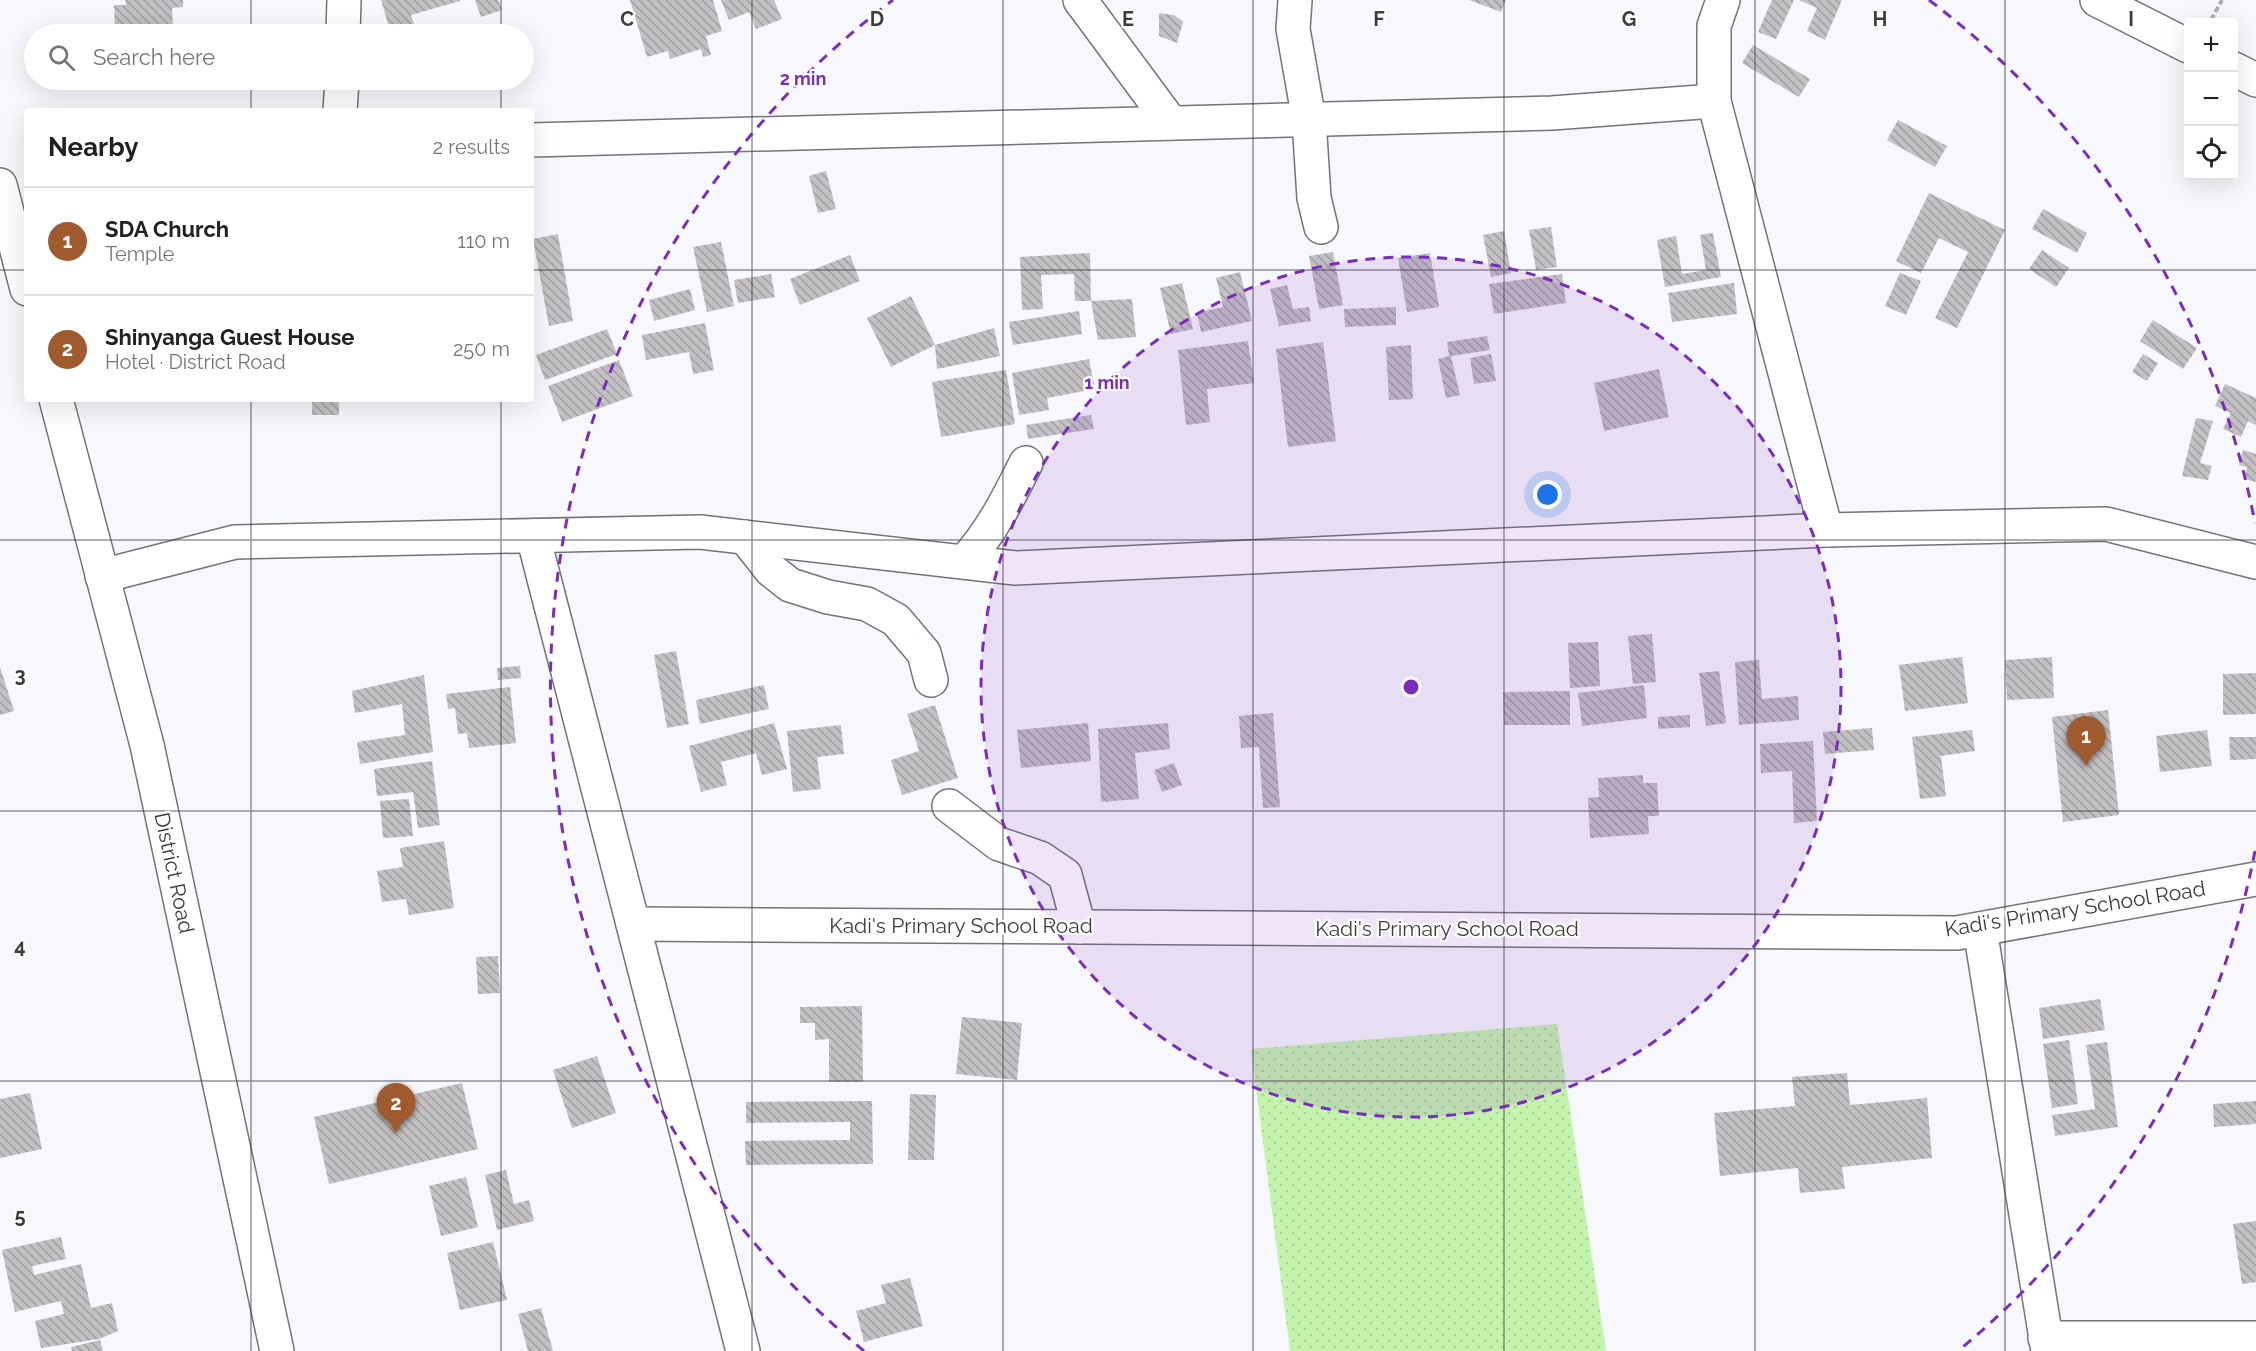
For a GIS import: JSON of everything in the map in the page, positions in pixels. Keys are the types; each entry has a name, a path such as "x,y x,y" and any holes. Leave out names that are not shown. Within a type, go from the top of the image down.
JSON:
{"street":[{"path":"343,24 344,0"},
{"path":"1080,0 1171,123"},
{"path":"1295,0 1293,29 1309,120 1314,198 1321,227"},
{"path":"1723,0 1714,26 1714,101 1826,530"},
{"path":"2097,0 2184,44"},
{"path":"2238,71 2256,80"},
{"path":"340,108 341,90"},
{"path":"534,140 1552,113 1714,101"},
{"path":"8,200 24,275"},
{"name":"District Road","path":"57,402 147,745 277,1351"},
{"path":"964,562 980,544 1003,509 1026,464"},
{"path":"102,576 235,542 700,532 1015,568 1826,530 2106,524 2256,562"},
{"path":"533,536 743,1351"},
{"path":"745,537 771,570 790,585 828,597 867,604 896,620 924,652 931,680"},
{"path":"949,806 999,844 1040,858 1065,875 1079,927"},
{"name":"Kadi's Primary School Road","path":"633,924 1957,933 2256,879"},
{"path":"1980,929 2046,1345 2256,1338"}],"path":[{"path":"2212,18 2222,0"}],"green space":[{"path":"1557,1024 1606,1351 1290,1351 1251,1049"}],"building":[{"path":"125,0 183,0 183,7 172,8 173,24 115,24 114,5 126,5"},
{"path":"381,0 460,0 411,15 414,24 388,24"},
{"path":"475,0 498,0 502,10 481,17"},
{"path":"630,0 713,0 722,31 706,36 711,55 703,57 701,49 670,59 668,51 647,57"},
{"path":"721,0 774,0 782,19 756,29 749,12 729,20"},
{"path":"1469,0 1506,0 1501,12"},
{"path":"1772,0 1794,0 1776,39 1758,32"},
{"path":"1799,0 1842,0 1825,40 1807,31 1817,8"},
{"path":"1159,13 1174,15 1183,22 1177,43 1159,36"},
{"path":"1753,45 1810,79 1799,97 1742,63"},
{"path":"1898,120 1947,146 1935,167 1887,140"},
{"path":"826,171 836,209 818,213 809,176"},
{"path":"1929,193 2005,230 1957,328 1935,318 1968,252 1939,238 1921,273 1896,261"},
{"path":"2043,209 2087,233 2077,253 2032,229"},
{"path":"1551,227 1557,267 1536,270 1529,230"},
{"path":"1504,231 1511,273 1491,277 1483,235"},
{"path":"1713,233 1721,277 1665,287 1657,240 1676,236 1682,274 1706,270 1700,235"},
{"path":"558,234 573,321 549,326 534,239"},
{"path":"721,242 734,306 707,312 693,247"},
{"path":"2042,250 2069,268 2056,287 2029,269"},
{"path":"1333,252 1343,305 1319,309 1309,256"},
{"path":"1090,253 1091,301 1075,301 1074,274 1041,275 1043,309 1022,310 1020,257"},
{"path":"1430,253 1439,307 1407,312 1398,258"},
{"path":"850,255 860,281 800,305 790,279"},
{"path":"1240,272 1252,321 1201,332 1197,313 1223,307 1216,278"},
{"path":"1900,273 1921,281 1906,315 1885,306"},
{"path":"771,274 775,297 738,303 734,280"},
{"path":"1562,274 1566,303 1494,314 1489,284"},
{"path":"1182,283 1193,329 1171,334 1160,288"},
{"path":"1734,283 1737,314 1672,322 1668,293"},
{"path":"1287,285 1293,309 1309,307 1311,321 1279,326 1270,289"},
{"path":"690,289 695,310 654,321 649,300"},
{"path":"911,296 935,345 891,367 867,318"},
{"path":"1132,299 1136,337 1098,340 1091,301"},
{"path":"1396,307 1396,325 1345,327 1344,309"},
{"path":"1079,311 1082,334 1013,345 1009,322"},
{"path":"2153,320 2197,348 2183,369 2140,341"},
{"path":"705,323 714,370 693,374 689,352 646,360 642,335"},
{"path":"994,328 1000,356 937,369 935,345"},
{"path":"607,329 617,354 545,380 536,355"},
{"path":"1487,336 1490,350 1451,356 1460,395 1446,398 1438,359 1449,356 1447,342"},
{"path":"1248,341 1254,383 1207,389 1210,422 1186,425 1178,350"},
{"path":"1323,342 1336,441 1288,447 1276,349"},
{"path":"1411,345 1413,399 1389,400 1386,347"},
{"path":"1491,354 1496,381 1474,384 1470,358"},
{"path":"2143,354 2158,363 2147,381 2132,372"},
{"path":"1089,359 1095,389 1047,398 1049,410 1019,415 1012,373"},
{"path":"619,360 633,396 562,422 548,386"},
{"path":"1659,369 1669,417 1604,431 1594,383"},
{"path":"1006,370 1015,424 941,437 932,382"},
{"path":"2225,384 2256,398 2256,425 2248,421 2241,437 2223,429 2231,413 2215,406"},
{"path":"312,402 339,402 339,415 312,415"},
{"path":"1091,415 1094,429 1028,439 1026,425"},
{"path":"2196,418 2213,421 2200,463 2212,466 2208,480 2182,476"},
{"path":"2243,450 2256,454 2256,482 2244,479 2247,467 2239,465"},
{"path":"1652,634 1656,682 1633,684 1628,636"},
{"path":"1598,642 1600,686 1570,688 1568,643"},
{"path":"676,651 689,724 667,728 654,655"},
{"path":"1962,657 1968,703 1905,711 1899,665"},
{"path":"2052,657 2054,698 2007,700 2005,660"},
{"path":"1759,660 1762,699 1798,696 1799,720 1739,725 1735,662"},
{"path":"520,666 521,678 498,680 497,668"},
{"path":"0,667 14,711 0,715"},
{"path":"1719,671 1726,723 1706,726 1699,673"},
{"path":"2256,673 2256,714 2223,715 2223,674"},
{"path":"424,675 433,752 360,764 357,742 405,735 402,704 355,713 352,691"},
{"path":"764,685 769,709 700,724 696,700"},
{"path":"1644,685 1647,718 1582,726 1578,693"},
{"path":"510,687 516,743 469,748 467,733 458,734 455,708 448,709 446,694"},
{"path":"1570,691 1570,725 1504,725 1503,692"},
{"path":"935,705 958,778 902,795 891,760 919,751 907,714"},
{"path":"2108,710 2119,815 2063,822 2052,717"},
{"path":"1273,713 1280,807 1263,808 1259,747 1241,748 1239,716"},
{"path":"1690,715 1690,727 1658,729 1658,717"},
{"path":"774,723 787,769 762,775 756,753 721,762 727,785 701,792 689,746"},
{"path":"1088,723 1091,761 1021,768 1017,730"},
{"path":"1168,723 1170,749 1135,753 1139,799 1101,802 1098,729"},
{"path":"841,725 844,754 817,757 821,789 793,792 787,731"},
{"path":"1872,728 1874,750 1825,754 1823,732"},
{"path":"1972,730 1975,751 1941,756 1946,796 1920,799 1912,737"},
{"path":"2207,730 2212,766 2160,772 2156,736"},
{"path":"2229,737 2256,737 2256,759 2230,760"},
{"path":"1813,741 1817,821 1794,823 1792,771 1761,773 1760,744"},
{"path":"432,761 440,825 418,828 413,792 377,796 374,769"},
{"path":"1174,763 1182,785 1162,792 1154,770"},
{"path":"1643,775 1643,783 1657,783 1659,816 1648,816 1649,834 1590,838 1588,798 1599,797 1598,778"},
{"path":"409,799 413,836 383,838 380,801"},
{"path":"444,841 454,908 409,915 406,899 382,902 377,871 403,867 400,848"},
{"path":"498,956 500,993 478,994 476,957"},
{"path":"2100,999 2105,1030 2043,1039 2039,1008"},
{"path":"862,1006 863,1082 829,1082 829,1039 815,1040 815,1023 800,1023 800,1007"},
{"path":"962,1017 1022,1023 1017,1080 956,1074"},
{"path":"2069,1040 2078,1104 2052,1108 2043,1044"},
{"path":"2107,1042 2118,1127 2055,1136 2052,1115 2095,1109 2086,1045"},
{"path":"597,1056 616,1113 572,1128 553,1070"},
{"path":"1847,1073 1850,1105 1927,1098 1932,1158 1842,1167 1845,1189 1800,1193 1798,1168 1720,1176 1714,1113 1795,1106 1792,1077"},
{"path":"462,1083 478,1149 329,1184 314,1117"},
{"path":"30,1093 42,1149 0,1158 0,1099"},
{"path":"910,1094 936,1095 934,1160 908,1160"},
{"path":"872,1101 873,1164 746,1165 745,1141 850,1140 850,1122 746,1123 746,1102"},
{"path":"2256,1101 2256,1124 2214,1127 2213,1104"},
{"path":"506,1170 514,1204 529,1200 534,1221 497,1230 485,1175"},
{"path":"466,1177 478,1227 441,1236 429,1186"},
{"path":"2256,1221 2256,1282 2242,1284 2233,1224"},
{"path":"61,1237 66,1259 32,1266 34,1275 81,1264 91,1308 112,1303 118,1331 99,1339 41,1348 35,1321 64,1314 61,1301 15,1312 2,1250"},
{"path":"493,1242 507,1300 460,1310 447,1253"},
{"path":"910,1278 923,1326 864,1342 856,1311 886,1303 881,1285"},
{"path":"541,1308 553,1351 528,1351 518,1314"},
{"path":"100,1340 103,1351 72,1351 71,1347"}],"place":[{"name":"SDA Church","path":"2086,766"},
{"name":"Shinyanga Guest House","path":"396,1133"}]}
